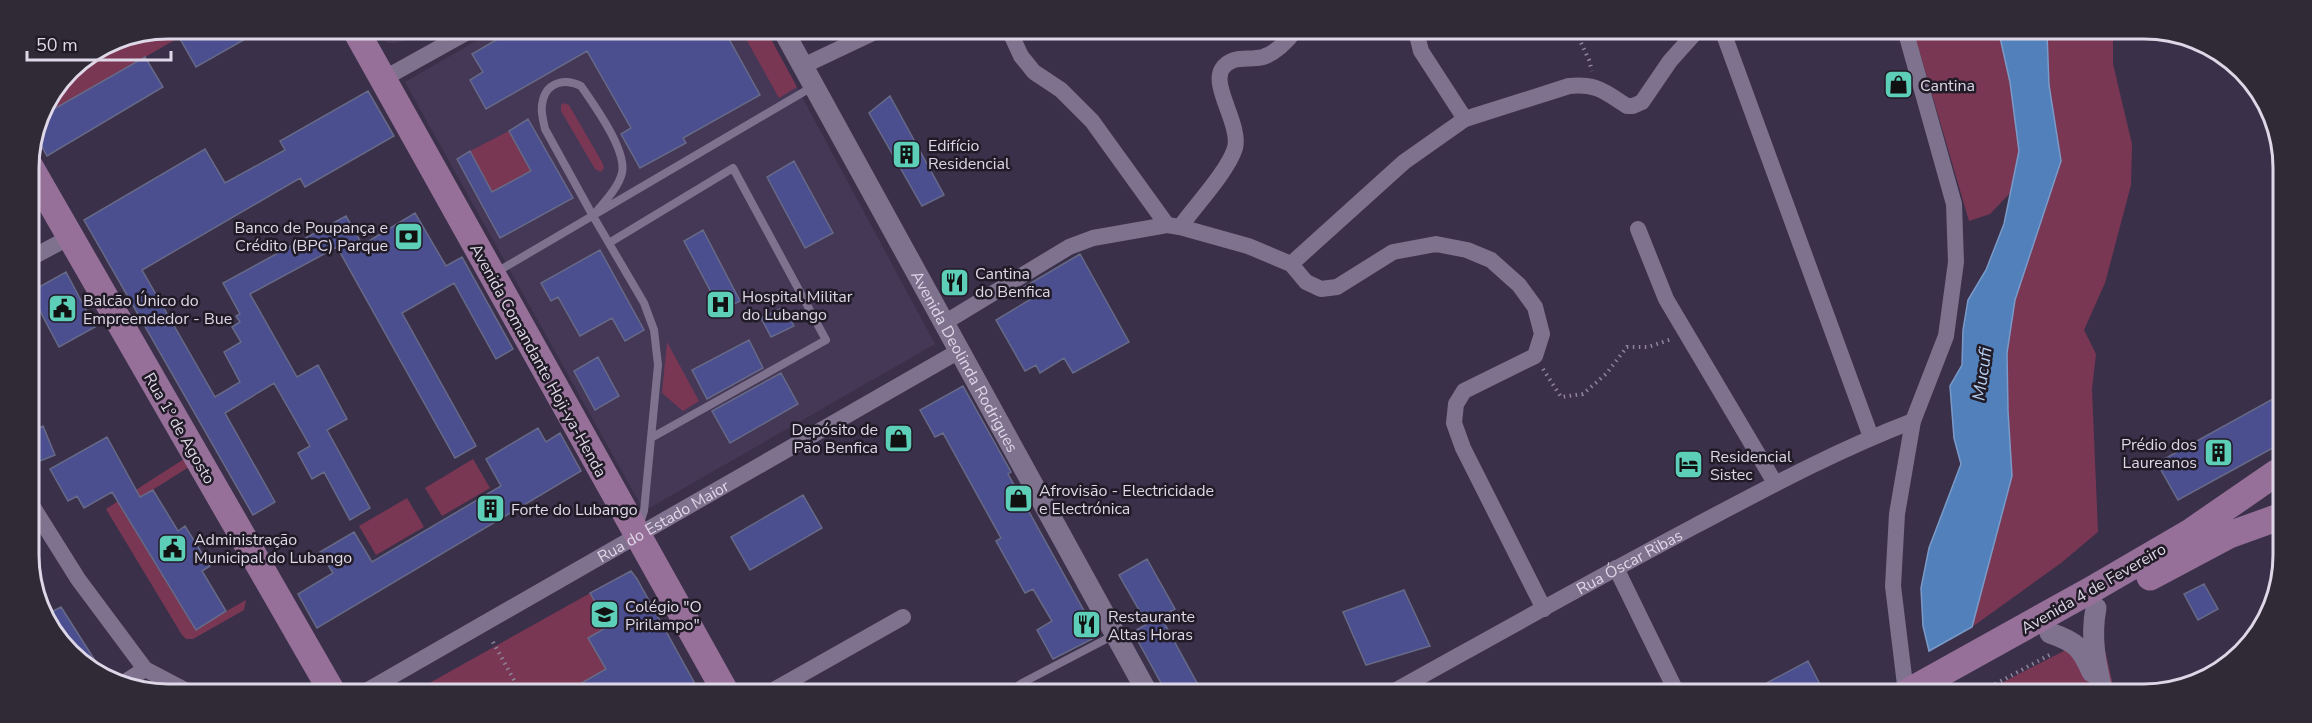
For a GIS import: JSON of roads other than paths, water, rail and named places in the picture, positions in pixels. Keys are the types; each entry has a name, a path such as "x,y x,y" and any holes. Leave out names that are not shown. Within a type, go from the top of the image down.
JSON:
{"main road":[{"name":"Avenida Comandante Hoji-ya-Henda","path":"361,39 721,684"},
{"name":"Rua 1º de Agosto","path":"39,183 328,684"},
{"name":"Avenida 4 de Fevereiro","path":"1991,666 2273,475"},
{"name":"Avenida 4 de Fevereiro","path":"2273,478 2268,490 2269,500 2273,506"},
{"name":"Avenida 4 de Fevereiro","path":"1938,684 2054,642 2096,608 2220,540 2273,518"}],"street":[{"path":"383,79 456,39"},
{"name":"Avenida Deolinda Rodrigues","path":"788,39 1143,684"},
{"path":"803,66 860,39"},
{"path":"1013,39 1021,56 1034,72 1061,90 1092,121 1173,226"},
{"path":"1173,226 1230,161 1236,146 1226,102 1219,86 1218,78 1222,68 1233,59 1264,57 1288,39"},
{"path":"1418,39 1421,51 1465,119"},
{"path":"1292,264 1404,162 1465,119 1569,86 1584,84 1596,86 1627,105 1633,106 1642,102 1670,61 1690,39"},
{"path":"1726,39 1871,437"},
{"path":"1908,39 1954,204 1956,262 1947,336 1913,421 1897,514 1893,586 1912,684"},
{"path":"944,323 1069,247 1093,238 1173,226 1248,246 1292,264 1305,282 1321,289 1337,287 1393,252 1436,244 1467,250 1491,260 1518,285 1535,307 1542,334 1534,356 1464,391 1456,405 1454,423 1463,448 1544,609"},
{"path":"1638,229 1666,299 1775,483"},
{"path":"39,254 70,237"},
{"name":"Rua do Estado Maior","path":"378,684 959,351"},
{"name":"Rua Óscar Ribas","path":"1407,684 1775,483 1871,437 1913,421"},
{"path":"39,517 78,579 145,669 174,684"},
{"path":"1616,568 1673,684"},
{"path":"2093,684 2092,629 2096,608"},
{"path":"784,684 903,617"},
{"path":"2054,642 2071,640 2084,655 2091,684"},
{"path":"131,678 145,669"}],"lane":[{"path":"593,216 622,174 622,161 617,146 580,86 572,81 560,82 549,89 543,98 541,113 545,129 593,216 644,303 654,330 658,365 644,511 636,535"},
{"path":"492,275 814,86"},
{"path":"609,243 733,168 826,340 651,438"},
{"path":"1021,684 1115,634"}],"water":[{"name":"Mucufi","path":"2000,39 2047,39 2049,85 2061,161 2015,300 2007,353 2012,476 1972,627 1929,651 1923,626 1921,588 1929,548 1961,464 1954,438 1950,386 1962,365 1963,330 1968,300 1986,270 2004,224 2019,151 2010,82"}],"place":[{"name":"Cantina","path":"1899,85"},
{"name":"Edifício Residencial","path":"907,154"},
{"name":"Banco de Poupança e Crédito (BPC) Parque","path":"409,236"},
{"name":"Cantina do Benfica","path":"954,282"},
{"name":"Hospital Militar do Lubango","path":"721,305"},
{"name":"Balcão Único do Empreendedor - Bue","path":"62,309"},
{"name":"Depósito de Pão Benfica","path":"899,438"},
{"name":"Prédio dos Laureanos","path":"2218,453"},
{"name":"Residencial Sistec","path":"1689,465"},
{"name":"Afrovisão - Electricidade e Electrónica","path":"1018,499"},
{"name":"Forte do Lubango","path":"490,509"},
{"name":"Administração Municipal do Lubango","path":"173,548"},
{"name":"Colégio \"O Pirilampo\"","path":"604,615"},
{"name":"Restaurante Altas Horas","path":"1087,625"}]}
